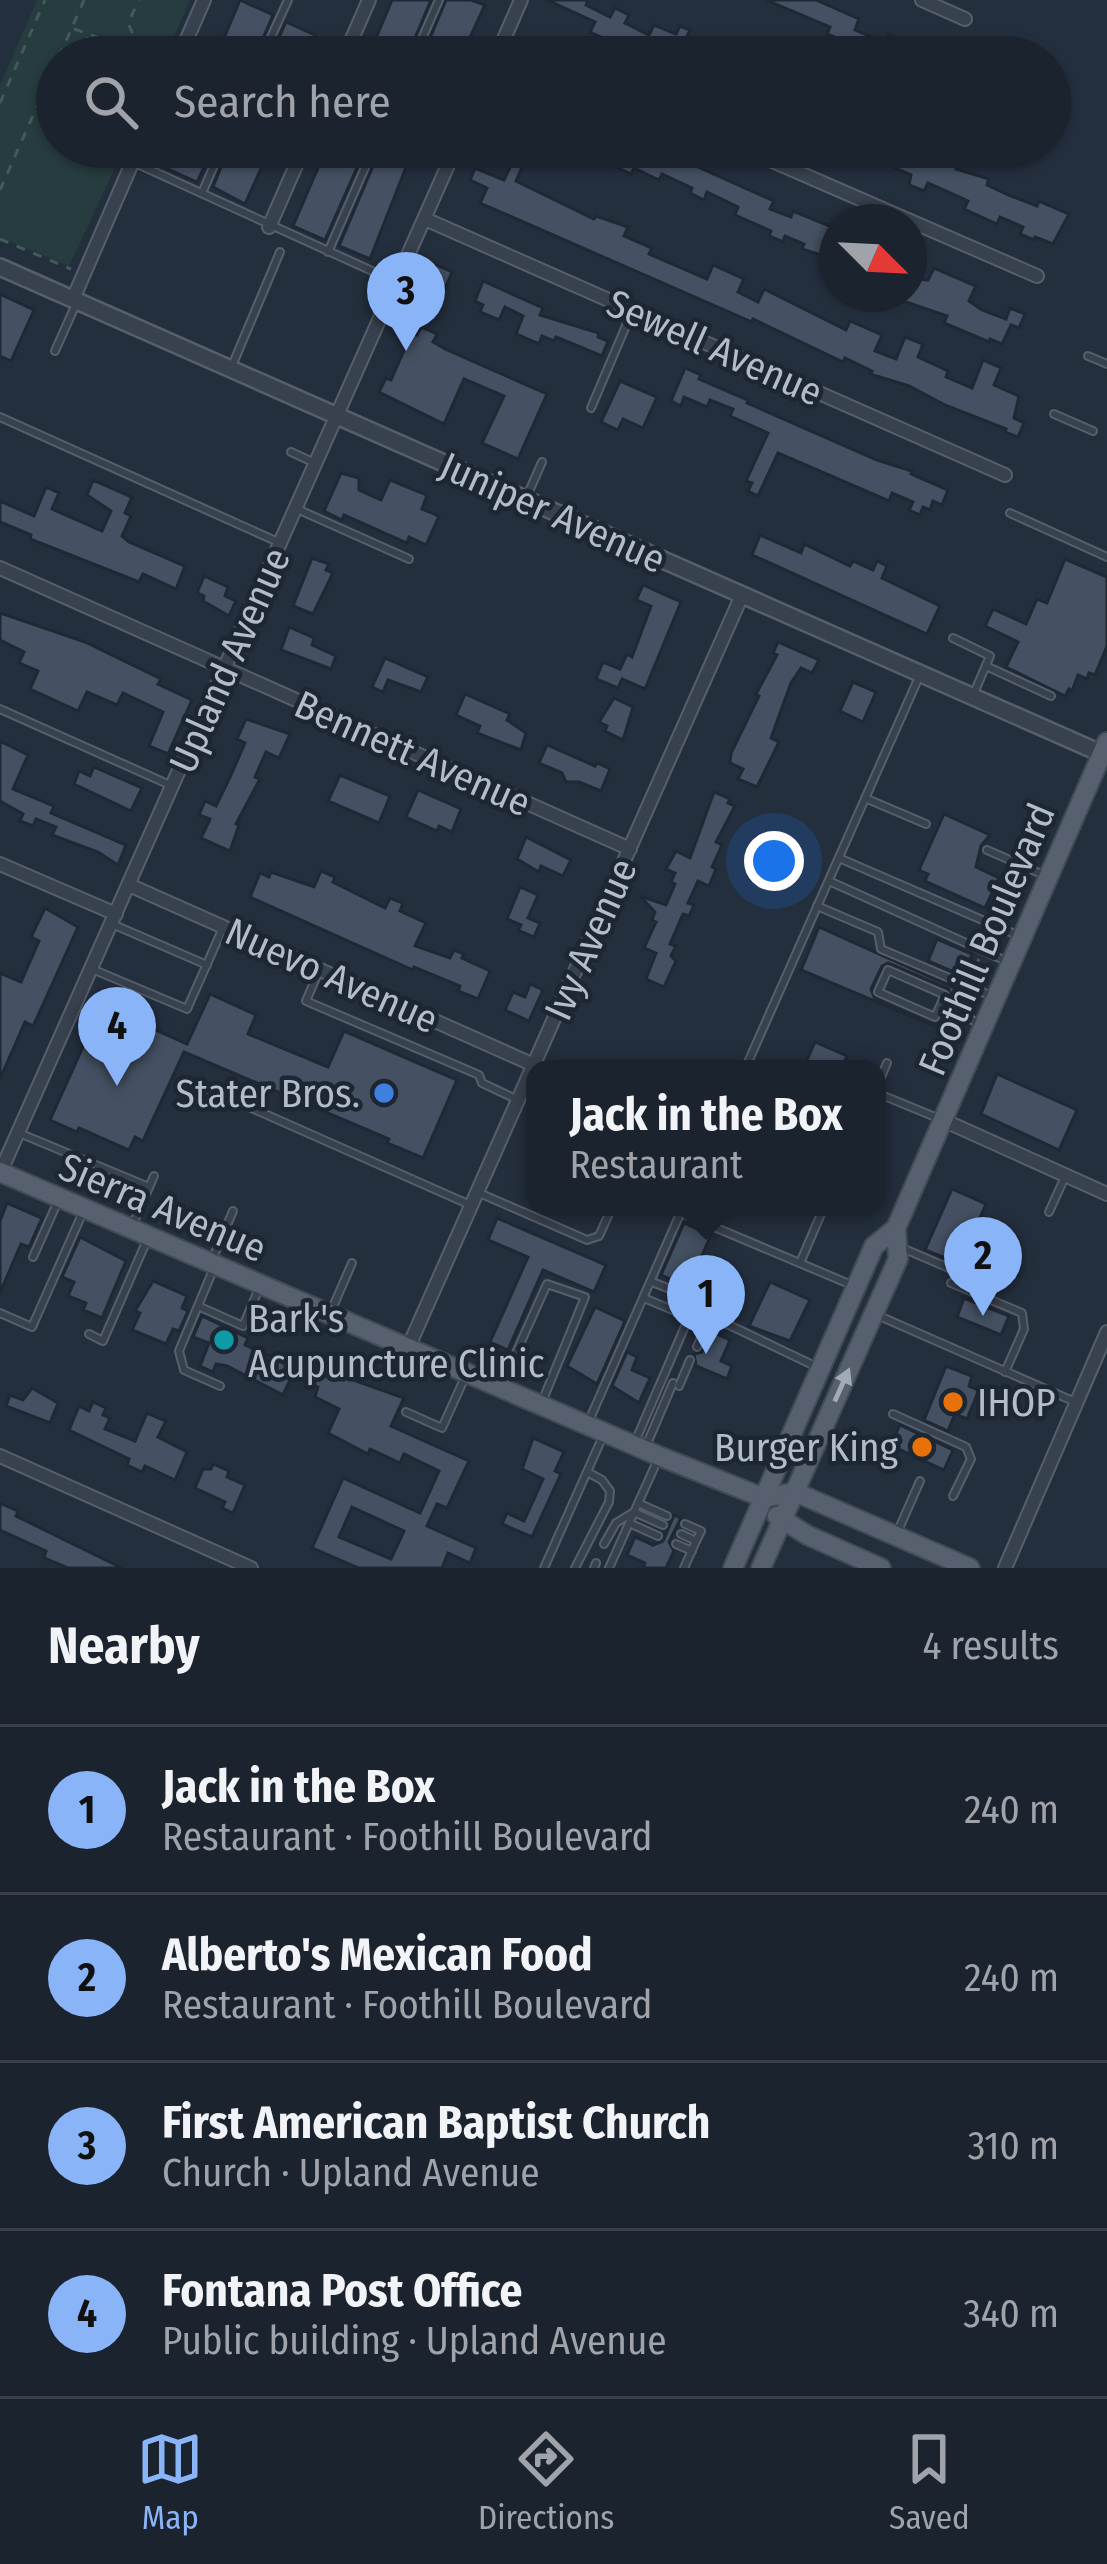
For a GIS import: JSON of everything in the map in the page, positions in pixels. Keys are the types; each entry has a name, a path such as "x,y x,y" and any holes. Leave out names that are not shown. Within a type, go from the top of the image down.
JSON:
{"main road":[{"name":"Foothill Boulevard","path":"760,1568 898,1258 897,1237 943,1120 1105,751"},
{"name":"Sierra Avenue","path":"0,1173 764,1498"},
{"name":"Foothill Boulevard","path":"734,1568 874,1246 897,1237"},
{"path":"879,1568 782,1522 764,1498 795,1492 970,1568"}],"street":[{"path":"188,36 204,0"},
{"path":"353,36 369,0"},
{"path":"505,36 521,0"},
{"path":"922,0 965,19"},
{"path":"75,300 130,168"},
{"path":"269,226 295,168"},
{"name":"Upland Avenue","path":"0,1173 447,168"},
{"path":"788,168 1037,276"},
{"name":"Sewell Avenue","path":"425,219 1005,475"},
{"name":"Juniper Avenue","path":"0,267 920,674 1105,751"},
{"name":"Bennett Avenue","path":"0,568 630,849"},
{"name":"Ivy Avenue","path":"536,1060 742,595"},
{"path":"0,864 114,919"},
{"name":"Nuevo Avenue","path":"129,885 526,1061"},
{"name":"Ivy Avenue","path":"408,1348 526,1082"},
{"path":"943,1120 1107,1194"},
{"path":"1004,1568 1107,1333"},
{"path":"0,1456 251,1568"}],"lane":[{"path":"272,36 288,0"},
{"path":"423,36 439,0"},
{"path":"146,168 397,283"},
{"path":"201,194 213,168"},
{"path":"328,252 365,168"},
{"path":"230,369 280,252"},
{"path":"55,351 75,300"},
{"path":"591,408 633,310"},
{"path":"1088,356 1107,364"},
{"path":"1054,414 1093,431"},
{"path":"0,417 281,543"},
{"path":"291,452 317,464"},
{"path":"526,499 542,462"},
{"path":"297,509 409,559"},
{"path":"1010,513 1107,557"},
{"path":"953,638 990,656 973,697"},
{"path":"986,666 1051,696"},
{"path":"749,1060 920,674"},
{"path":"0,709 173,786"},
{"path":"865,798 926,824"},
{"path":"987,850 1049,877"},
{"path":"838,858 1023,938"},
{"path":"828,881 1012,963"},
{"path":"817,906 878,932 880,949 996,998"},
{"path":"114,919 207,965"},
{"path":"92,969 187,1009 224,927"},
{"path":"320,969 306,1001 479,1075 482,1084 518,1100"},
{"path":"888,970 945,995 940,1006 935,1017 878,992 888,970"},
{"path":"940,1006 985,1025"},
{"path":"195,1083 474,1199 587,1240 598,1236 608,1216"},
{"path":"886,1094 943,1120"},
{"path":"19,1132 149,1187"},
{"path":"1049,1211 1066,1175"},
{"path":"89,1334 103,1341 154,1176"},
{"path":"33,1257 59,1198"},
{"path":"0,1313 32,1327 84,1209"},
{"path":"220,1386 184,1370 179,1351 233,1210"},
{"path":"544,1568 587,1472 596,1429 643,1298 679,1216"},
{"path":"695,1216 856,1287"},
{"path":"800,1263 820,1216"},
{"path":"897,1237 965,1275"},
{"path":"329,1315 352,1263"},
{"path":"650,1282 696,1299 704,1287"},
{"path":"951,1282 1022,1313 1024,1329 1005,1372"},
{"path":"500,1388 547,1284 585,1297 541,1405"},
{"path":"198,1306 243,1326 261,1285"},
{"path":"613,1567 638,1503 646,1450 689,1317 643,1298"},
{"path":"874,1313 1076,1403"},
{"path":"697,1347 708,1322 727,1324 820,1368"},
{"path":"646,1450 690,1360"},
{"path":"406,1412 442,1428 466,1373"},
{"path":"893,1414 966,1447 971,1460 953,1496"},
{"path":"574,1568 609,1502 610,1490 587,1472"},
{"path":"896,1535 920,1481"},
{"path":"638,1503 667,1516"},
{"path":"634,1512 662,1526"},
{"path":"604,1544 616,1523 634,1512"},
{"path":"629,1523 658,1536"},
{"path":"683,1568 701,1532 685,1524"},
{"path":"681,1534 696,1541"},
{"path":"676,1544 692,1551"}],"path":[{"path":"0,103 45,0"},
{"path":"70,36 84,0"},
{"path":"134,36 128,23 139,0"},
{"path":"74,29 89,35"},
{"path":"0,190 36,109"},
{"path":"0,238 71,270"}],"green space":[{"path":"37,0 190,0 174,36 36,36 36,168 115,168 69,266 0,237 0,85"}],"building":[{"path":"240,0 273,15 264,36 225,36"},
{"path":"392,0 431,0 416,36 377,36"},
{"path":"446,0 485,5 471,36 431,36"},
{"path":"547,0 588,0 586,5 610,17 615,8 629,15 625,23 649,35 654,25 676,34 680,26 690,30 687,36 599,36 590,32 595,22"},
{"path":"766,0 816,0 859,19 855,30 870,36 832,36 827,34 830,27"},
{"path":"286,22 315,35 315,36 280,36"},
{"path":"168,168 204,168 197,182"},
{"path":"221,168 261,168 245,204 213,187"},
{"path":"318,168 357,168 325,240 293,226"},
{"path":"372,168 406,168 370,259 339,246"},
{"path":"475,168 504,180 510,168 522,168 516,181 594,219 628,227 624,236 652,248 649,254 707,279 713,265 744,279 738,292 758,302 764,289 846,330 850,321 882,335 875,351 896,359 905,337 923,344 918,357 972,388 983,360 1001,368 994,385 1019,396 1014,418 1024,423 1018,437 480,203 487,188 470,180"},
{"path":"634,168 700,168 774,201 770,209 791,217 793,211 819,222 819,254 785,236 783,242 769,236 771,231 735,215 738,207 707,192 704,200 690,193 692,188 662,174 659,180"},
{"path":"895,168 956,168 989,179 987,185 1037,206 1039,201 1069,214 1053,244 1034,240 1020,234 1023,227 1000,217 997,224 964,209 968,201 928,183 924,191 909,185 911,175"},
{"path":"434,264 452,272 435,313 417,306"},
{"path":"934,268 976,286 969,301 1006,319 1010,308 1025,314 1019,328 1011,325 1002,344 944,323 947,316 927,309 928,280"},
{"path":"483,281 543,308 540,315 599,333 598,337 608,341 602,356 556,337 554,341 542,336 539,344 516,334 523,316 505,307 499,320 480,312 483,305 475,301"},
{"path":"0,294 34,310 11,361 0,356"},
{"path":"421,327 437,334 433,342 445,349 547,394 518,459 482,443 504,396 464,379 444,424 379,392 386,378 391,380 412,332 417,335"},
{"path":"685,368 747,403 948,490 942,505 933,501 930,510 923,507 920,515 909,510 913,502 892,493 889,501 778,453 758,496 748,491 752,483 746,481 768,433 730,416 733,409 710,400 707,407 684,397 681,406 671,401"},
{"path":"620,381 657,397 643,428 623,419 618,430 601,422"},
{"path":"341,473 359,478 359,490 381,500 390,480 427,495 422,509 439,516 426,545 409,537 407,543 324,511"},
{"path":"93,480 132,497 125,513 131,516 122,536 185,566 176,589 143,574 139,582 30,539 31,535 0,522 0,501 34,516 46,487 59,493 52,509 102,531 111,511 87,495"},
{"path":"760,535 801,553 804,544 850,566 853,561 873,570 877,561 887,566 882,578 940,606 927,634 752,555"},
{"path":"312,558 329,564 326,570 333,573 313,614 293,606"},
{"path":"1065,559 1107,577 1107,646 1095,675 1089,673 1087,679 1078,675 1065,696 1006,667 1018,642 985,626 993,609 1026,624 1037,599 1047,603"},
{"path":"204,576 228,587 225,596 236,601 229,616 197,593"},
{"path":"643,585 681,602 645,689 622,679 618,688 596,679 603,662 620,669 627,654 632,657 651,606 636,600"},
{"path":"0,613 85,642 161,679 158,684 192,700 168,754 149,746 163,712 123,693 117,705 87,692 78,711 30,689 38,671 19,663 24,652 0,640"},
{"path":"289,627 314,638 312,645 336,656 331,669 281,650"},
{"path":"778,642 819,660 812,673 801,668 791,683 771,738 779,742 757,787 738,779 743,769 730,763 731,753 777,655 773,653"},
{"path":"385,658 428,677 421,692 388,680 383,692 372,687"},
{"path":"853,682 876,692 863,722 840,711"},
{"path":"465,694 510,714 507,720 526,733 521,750 477,733 480,726 456,715"},
{"path":"614,698 633,707 623,740 599,722"},
{"path":"246,719 290,734 279,758 266,752 230,851 201,838 210,819 199,815 205,801 216,806 245,743 237,739"},
{"path":"0,741 28,755 13,789 54,806 51,813 126,845 118,865 52,835 56,827 36,819 33,826 20,821 23,814 0,801"},
{"path":"547,745 610,769 601,791 566,782 562,773 539,763"},
{"path":"94,767 142,788 131,811 74,784 79,771 90,776"},
{"path":"340,775 390,796 379,823 328,801"},
{"path":"418,790 461,809 452,832 439,826 437,831 406,817"},
{"path":"714,792 735,806 716,842 722,845 709,886 698,881 688,903 694,905 689,916 683,914 670,944 676,946 671,956 676,961 664,987 646,979 656,953 644,948 656,922 652,920 655,912 640,896 666,905 675,873 666,869 676,851 690,858"},
{"path":"944,814 990,835 981,846 976,867 999,878 985,908 925,881 928,874 919,870"},
{"path":"526,837 571,860 563,876 541,866 539,872 517,859"},
{"path":"321,871 385,908 390,898 403,903 400,911 426,923 415,946 450,958 454,950 490,971 478,999 458,991 460,986 413,970 250,897 260,873 269,877 271,872 314,887"},
{"path":"520,887 538,895 528,918 540,923 534,937 507,919"},
{"path":"45,908 78,927 33,1026 25,1022 0,1079 0,973 21,982 39,941 31,937"},
{"path":"819,927 963,992 957,1005 950,1002 949,989 888,963 871,989 875,999 932,1024 944,1016 951,1019 946,1031 801,970"},
{"path":"937,939 972,954 963,976 928,961"},
{"path":"530,984 543,990 529,1021 505,1010 513,992 525,997"},
{"path":"210,994 256,1015 248,1034 328,1067 344,1031 457,1080 423,1158 184,1052 143,1141 135,1137 129,1150 50,1120 91,1029 97,1030 107,1008 187,1044"},
{"path":"815,1042 847,1056 845,1060 807,1060"},
{"path":"997,1074 1077,1110 1059,1150 981,1114"},
{"path":"952,1189 986,1204 975,1229 968,1226 953,1261 925,1250"},
{"path":"7,1203 42,1218 29,1247 21,1244 0,1293 0,1221"},
{"path":"497,1218 606,1265 594,1292 543,1270 508,1350 490,1342 528,1257 488,1240"},
{"path":"684,1223 711,1235 688,1287 661,1275"},
{"path":"80,1237 126,1261 102,1318 83,1310 86,1303 68,1296 74,1282 62,1277"},
{"path":"153,1281 187,1296 182,1308 188,1311 179,1331 173,1329 166,1344 132,1330 140,1313 135,1311"},
{"path":"770,1282 810,1300 790,1341 749,1326"},
{"path":"964,1298 1009,1316 1001,1335 957,1317"},
{"path":"595,1307 625,1321 597,1384 567,1366"},
{"path":"202,1316 248,1338 245,1345 283,1362 286,1356 404,1398 391,1426 469,1461 447,1508 437,1504 427,1526 476,1548 470,1563 448,1553 442,1568 358,1568 312,1548 343,1478 420,1513 439,1471 404,1454 400,1463 370,1449 368,1454 328,1433 339,1409 315,1397 318,1387 292,1376 283,1395 227,1366 216,1364 213,1372 200,1366 209,1343 193,1337","holes":["352,1507 404,1531 391,1559 339,1537"]},
{"path":"712,1332 730,1340 721,1361 732,1366 727,1379 696,1366 694,1354 702,1352"},
{"path":"627,1352 637,1357 632,1370 650,1378 639,1403 612,1386"},
{"name":"IHOP","path":"946,1366 972,1376 969,1386 979,1390 967,1419 955,1414 948,1431 924,1420"},
{"path":"32,1388 58,1403 50,1423 6,1406 10,1395 23,1400"},
{"path":"93,1402 106,1408 103,1415 110,1418 105,1429 135,1441 147,1413 166,1421 158,1437 187,1452 175,1480 145,1466 142,1472 127,1465 129,1459 69,1430 79,1406 89,1411"},
{"name":"Burger King","path":"900,1425 953,1450 944,1470 890,1445"},
{"path":"533,1438 564,1452 555,1471 561,1474 532,1537 502,1524 507,1513 524,1521 543,1479 522,1469"},
{"path":"213,1464 245,1485 233,1513 222,1508 225,1502 195,1488 203,1469"},
{"path":"0,1503 18,1511 16,1516 122,1568 68,1568 44,1558 46,1551 0,1530"},
{"path":"674,1515 681,1518 669,1542 674,1551 666,1568 643,1568 645,1563 627,1555 635,1537 653,1545 663,1541"}],"place":[{"name":"First American Baptist Church","path":"406,351"},
{"name":"Fontana Post Office","path":"117,1086"},
{"name":"Stater Bros.","path":"384,1093"},
{"name":"Alberto's Mexican Food","path":"983,1316"},
{"name":"Bark's Acupuncture Clinic","path":"224,1340"},
{"name":"Jack in the Box","path":"706,1354"},
{"name":"IHOP","path":"953,1402"},
{"name":"Burger King","path":"922,1447"}]}
